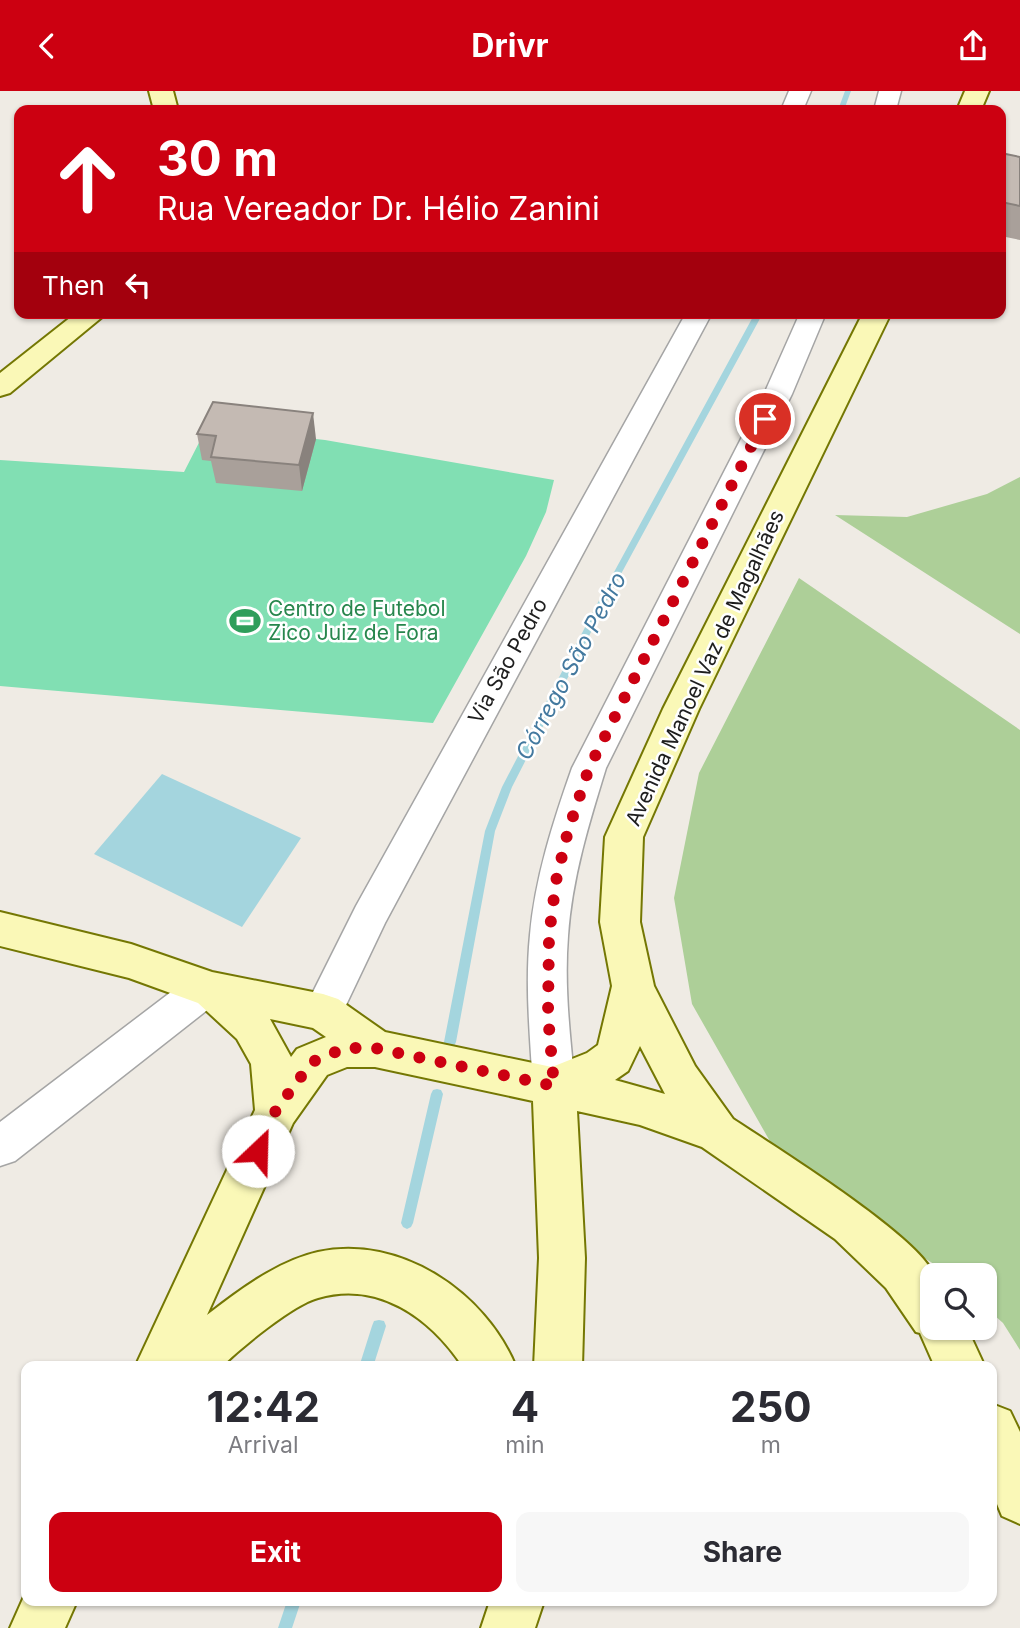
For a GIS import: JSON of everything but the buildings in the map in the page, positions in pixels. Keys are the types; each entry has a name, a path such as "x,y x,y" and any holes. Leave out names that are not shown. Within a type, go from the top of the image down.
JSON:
{"main road":[{"path":"0,387 85,319"},
{"name":"Avenida Manoel Vaz de Magalhães","path":"554,1086 584,1075 612,1058 619,1045 633,986 620,922 624,837 681,709 874,319"},
{"path":"0,929 131,961 209,989 323,1012 375,1048"},
{"path":"633,986 665,1059 687,1095 717,1133"},
{"path":"209,989 252,1026 272,1062 276,1110"},
{"path":"162,1361 276,1110 312,1062 345,1048 375,1048 640,1105 717,1133 851,1224 902,1272 920,1297"},
{"path":"554,1086 562,1258 558,1361"},
{"path":"194,1361 233,1325 274,1297 316,1275 356,1269 397,1279 431,1296 459,1322 488,1361"},
{"path":"948,1340 958,1361"},
{"path":"997,1439 1020,1498"},
{"path":"37,1628 48,1606"},
{"path":"505,1628 506,1606"},
{"path":"505,1628 515,1606"}],"street":[{"name":"Via São Pedro","path":"323,1012 369,917 696,319"},
{"path":"554,1086 548,1015 549,936 556,881 568,831 589,768 778,394 810,319"},
{"path":"0,1147 209,989"}],"green space":[{"name":"Centro de Futebol Zico Juiz de Fora","path":"207,427 325,440 554,480 546,512 526,556 433,723 0,686 0,460 184,472"},
{"path":"1020,477 1020,634 835,515 907,517 987,494"},
{"path":"799,578 1020,730 1020,1350 997,1318 997,1263 932,1263 824,1192 771,1143 692,1004 674,898 699,773"}],"water":[{"path":"162,774 301,838 242,927 94,854"}],"waterway":[{"name":"Córrego São Pedro","path":"843,105 848,91"},
{"name":"Córrego São Pedro","path":"450,1042 490,831 507,787 611,585 756,319"},
{"name":"Córrego São Pedro","path":"407,1223 437,1094"},
{"name":"Córrego São Pedro","path":"368,1361 379,1326"},
{"name":"Córrego São Pedro","path":"285,1628 292,1606"}],"place":[{"name":"Centro de Futebol Zico Juiz de Fora","path":"245,621"}],"route":[{"path":"258,1151 276,1110 300,1075 312,1062 345,1048 375,1048 554,1086 548,1015 549,936 556,881 568,831 589,768 765,419"}]}
